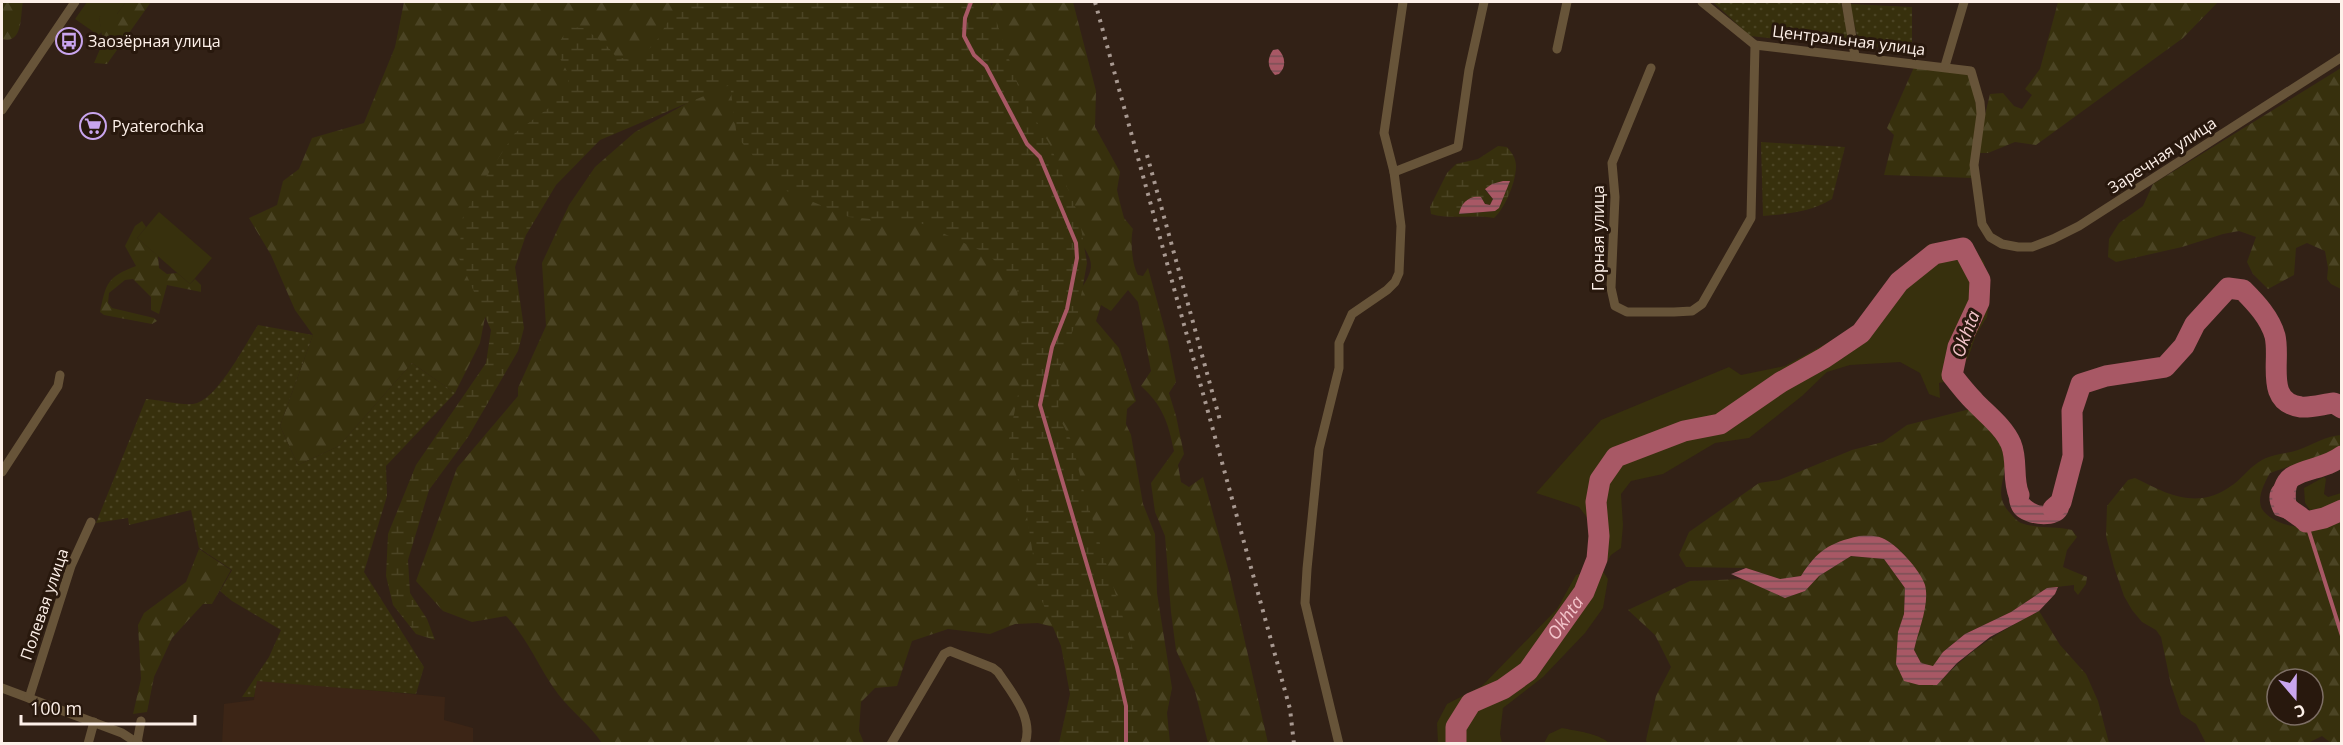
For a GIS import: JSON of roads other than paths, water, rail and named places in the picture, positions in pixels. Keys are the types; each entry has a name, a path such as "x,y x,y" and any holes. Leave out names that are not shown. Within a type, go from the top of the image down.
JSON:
{"street":[{"path":"2,110 75,2"},
{"path":"1339,744 1305,603 1307,569 1319,449 1340,368 1338,352 1340,343 1352,315 1387,290 1395,282 1399,273 1401,226 1394,172 1384,133 1403,2"},
{"path":"1394,172 1458,147 1469,69 1484,2"},
{"path":"1557,49 1567,2"},
{"name":"Центральная улица","path":"1702,2 1755,45 1971,70"},
{"path":"1845,2 1855,56"},
{"path":"1945,66 1964,2"},
{"name":"Горная улица","path":"1651,68 1612,163 1615,197 1611,288 1615,306 1627,312 1692,310 1702,304 1751,218 1755,45"},
{"name":"Заречная улица","path":"1971,70 1978,89 1981,108 1974,165 1982,225 1990,237 2002,244 2032,247 2079,226 2342,57"},
{"path":"2,472 57,386 60,375"},
{"name":"Полевая улица","path":"29,698 71,566 91,522"},
{"path":"891,744 944,654 950,651 998,672 1026,717 1029,731 1025,744"},
{"path":"2,688 122,733 138,743 141,721"},
{"path":"88,744 94,722"}],"waterway":[{"path":"971,2 965,18 964,36 974,55 986,66 1027,144 1040,157 1076,243 1077,258 1067,309 1052,347 1040,405 1117,667 1126,706 1126,744"},
{"name":"Okhta","path":"1456,744 1456,727 1471,703 1503,689 1528,671 1584,592 1597,559 1599,536 1596,502 1600,480 1616,457 1684,431 1720,424 1781,382 1824,358 1861,333 1899,282 1934,254 1963,248 1980,280 1979,302 1958,347 1952,375 2008,438 2013,450 2019,495"},
{"name":"Okhta","path":"2053,509 2061,502 2073,456 2072,411 2081,384 2106,376 2165,367 2184,346 2195,324 2228,288 2243,290 2270,323 2275,336 2276,379 2282,397 2290,404 2301,407 2334,403 2342,408"},
{"name":"Okhta","path":"2342,456 2330,463 2292,477 2285,485 2283,493 2286,506 2306,522 2324,518 2342,510"},
{"path":"2306,522 2342,636"}],"railway":[{"path":"1095,2 1290,709 1294,744"},
{"path":"1147,155 1221,424"}],"place":[{"name":"Заозёрная улица","path":"69,41"},
{"name":"Pyaterochka","path":"93,126"}]}
